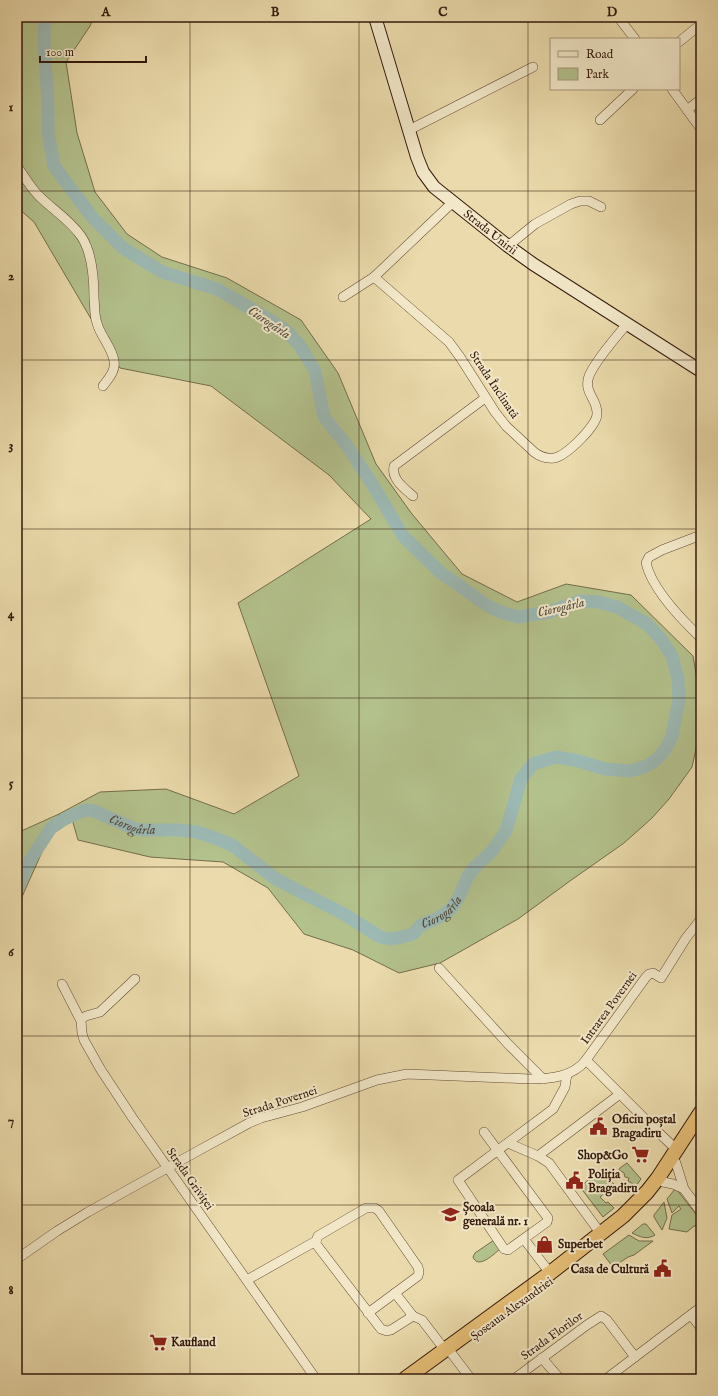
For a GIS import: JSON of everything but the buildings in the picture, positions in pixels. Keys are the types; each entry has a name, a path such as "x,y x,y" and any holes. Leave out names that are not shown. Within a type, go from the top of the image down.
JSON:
{"highway":[{"name":"Șoseaua Alexandriei","path":"405,1379 448,1352 625,1224 644,1206 663,1182 701,1112"},
{"name":"Șoseaua Alexandriei","path":"418,1379 448,1352 623,1216 647,1192 701,1125"}],"main road":[{"name":"Strada Unirii","path":"375,17 417,157 423,172 434,187 533,264 701,371"}],"street":[{"path":"618,17 634,38"},
{"path":"680,41 701,24"},
{"path":"409,130 533,67"},
{"path":"600,120 632,90"},
{"path":"673,90 701,129"},
{"path":"687,110 701,99"},
{"path":"17,166 38,195 63,215 74,227 82,237 87,249 92,276 95,318 115,362 114,370 103,386"},
{"path":"508,246 535,224 572,204 580,201 588,201 601,207"},
{"path":"343,296 374,277 453,202"},
{"name":"Strada Înclinată","path":"374,277 449,342 485,398 506,426 534,452 550,458 560,456 591,428 598,413 589,392 587,383 588,378 595,366 627,324"},
{"path":"413,496 394,476 394,466 485,398"},
{"path":"701,535 662,550 649,557 646,563 666,600 701,638"},
{"name":"Intrarea Povernei","path":"585,1061 646,976 653,972 661,978 686,938 701,919"},
{"path":"439,968 508,1044 543,1079"},
{"path":"81,1019 100,1012 135,979"},
{"name":"Strada Griviței","path":"62,984 81,1019 82,1035 90,1052 128,1111 316,1379"},
{"path":"585,1061 620,1094 677,1156 684,1189 701,1212"},
{"name":"Strada Povernei","path":"17,1260 69,1224 258,1119 302,1107 392,1076 416,1073 543,1079 567,1074 585,1061"},
{"path":"484,1132 498,1151 548,1218 546,1222 510,1249 504,1249 458,1180 498,1151 555,1106 565,1087 567,1074"},
{"path":"538,1156 620,1094"},
{"path":"508,1143 549,1162 601,1234"},
{"path":"663,1182 674,1184 684,1189"},
{"path":"247,1280 316,1241 318,1236 366,1208 372,1208 379,1211 419,1270 418,1276 368,1313"},
{"name":"Șoseaua Alexandriei","path":"524,1239 550,1273"},
{"path":"316,1241 316,1244 381,1329 387,1331 413,1316"},
{"path":"396,1293 413,1316 422,1320 471,1379"},
{"path":"606,1379 701,1307"},
{"path":"690,1315 701,1328"},
{"name":"Strada Florilor","path":"514,1379 587,1324 601,1316 607,1320 635,1357"},
{"path":"542,1358 560,1379"}],"green space":[{"path":"17,17 94,17 90,26 66,62 77,133 95,192 127,234 162,257 227,278 301,320 338,373 376,464 412,514 462,574 517,602 566,584 631,595 693,656 701,704 701,726 692,767 669,799 652,818 624,843 518,919 440,963 399,973 353,950 304,934 268,888 223,862 150,857 78,840 72,819 59,814 100,792 166,789 234,814 299,776 238,603 371,519 329,475 211,386 120,368 34,222 17,207"},
{"path":"59,814 17,908 17,833"},
{"path":"627,1163 641,1179 634,1189 632,1187 633,1184 628,1181 629,1178 625,1177 624,1173 619,1170"},
{"path":"601,1169 617,1188 609,1194 606,1192 600,1197 614,1208 603,1217 580,1187"},
{"path":"675,1189 699,1218 697,1226 694,1226 687,1232 669,1229 672,1215 681,1209 679,1206 672,1213 667,1199"},
{"path":"664,1202 667,1218 662,1230 654,1215"},
{"path":"643,1224 646,1224 655,1235 644,1237 632,1233"},
{"path":"629,1235 639,1241 653,1241 634,1255 628,1257 613,1267 603,1254"},
{"path":"494,1240 500,1249 482,1262 475,1261 473,1257 475,1253"}],"waterway":[{"name":"Ciorogârla","path":"17,889 30,860 51,828 63,820 86,810 94,811 135,829 197,832 215,838 232,845 276,879 344,914 380,937 390,939 413,934 421,925 438,918 451,909 459,897 468,876 492,851 506,831 521,779 533,764 556,757 579,761 605,769 630,771 647,766 657,759 666,749 672,736 679,699 678,679 672,656 661,639 647,624 617,607 599,602 579,601 549,612 519,617 503,613 488,606 441,573 403,536 348,447 324,417 315,371 300,346 288,332 217,289 162,272 123,248 92,217 54,166 48,132 48,103 44,42 45,17"}],"place":[{"name":"Oficiu poștal Bragadiru","path":"599,1126"},
{"name":"Shop&Go","path":"641,1155"},
{"name":"Poliția Bragadiru","path":"575,1181"},
{"name":"Școala generală nr. 1","path":"450,1214"},
{"name":"Superbet","path":"545,1244"},
{"name":"Casa de Cultură","path":"662,1269"},
{"name":"Kaufland","path":"158,1342"}]}
